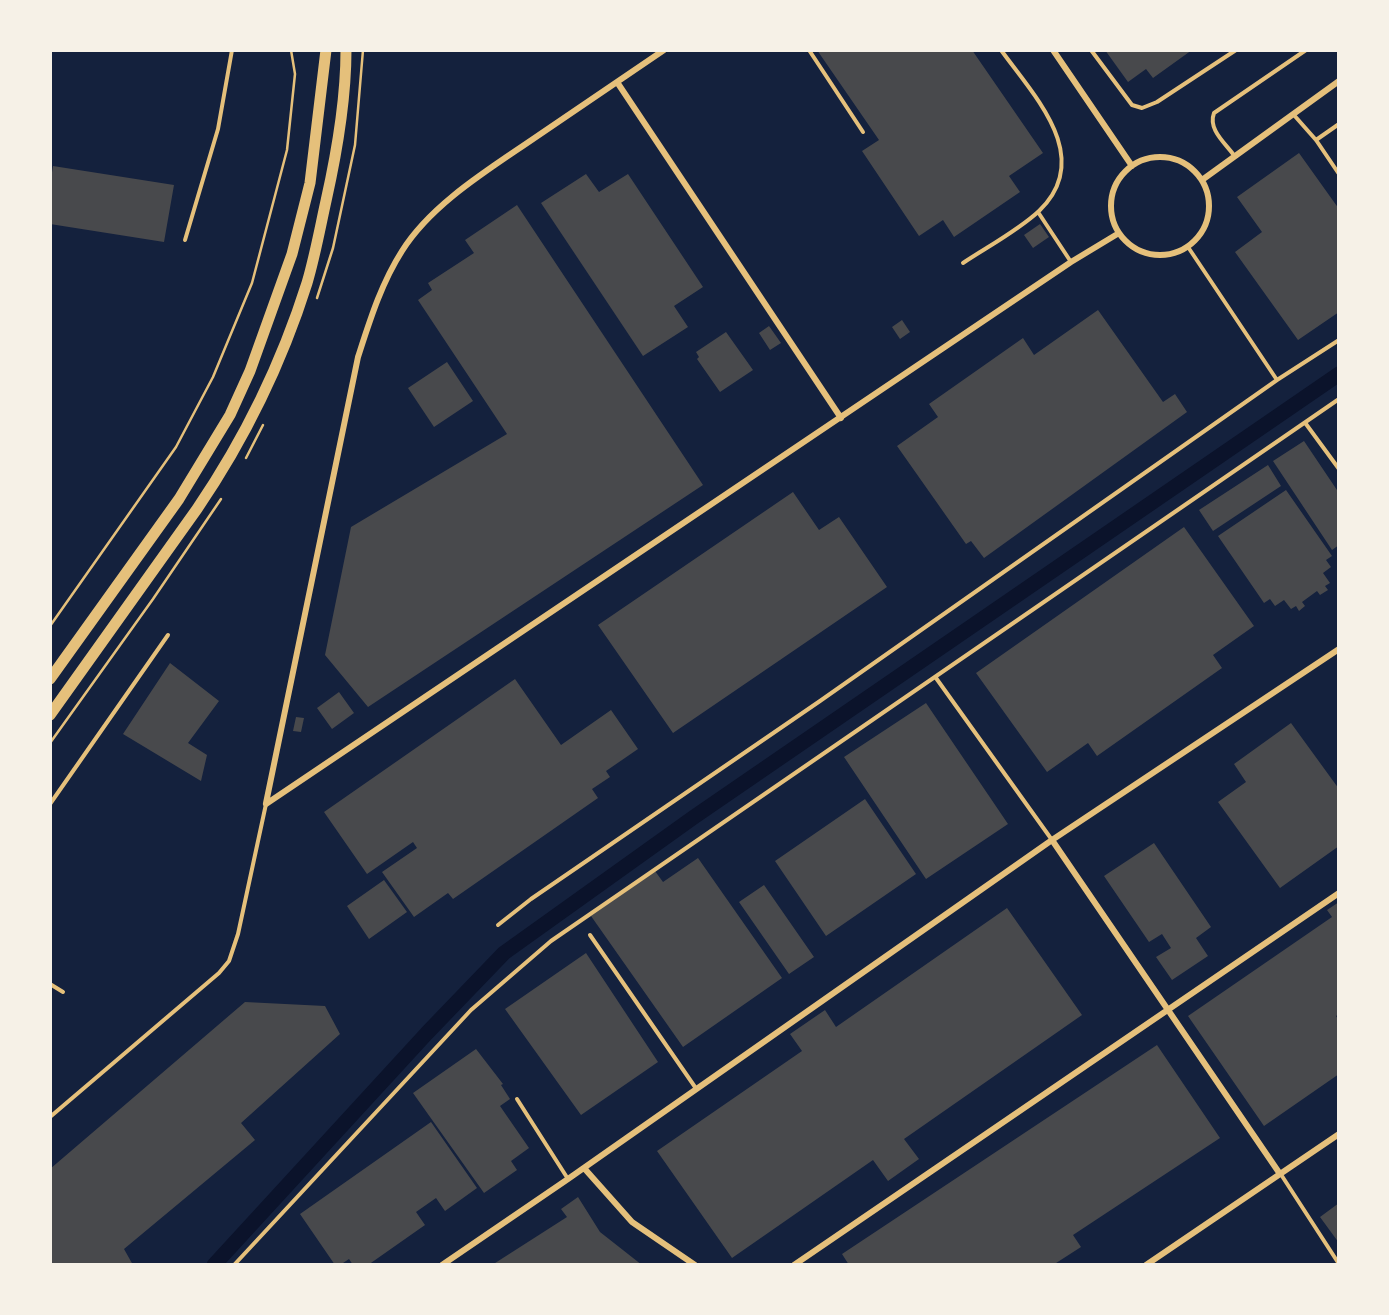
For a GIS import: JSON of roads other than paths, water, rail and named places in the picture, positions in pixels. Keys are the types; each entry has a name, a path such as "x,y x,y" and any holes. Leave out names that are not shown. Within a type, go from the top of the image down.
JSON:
{"highway":[{"path":"50,679 179,499 230,415 250,370 292,254 310,183 326,50"},
{"path":"50,715 198,509 248,425 307,282 338,139 346,50"}],"street":[{"path":"266,804 358,357 389,274 404,248 452,197 664,50"},
{"path":"1053,50 1132,166"},
{"path":"1202,180 1339,81"},
{"path":"617,82 842,418"},
{"path":"1153,158 1176,159 1202,180 1210,208 1199,237 1188,247 1158,256 1130,245 1119,234 1111,210 1112,197 1123,174 1132,166 1153,158"},
{"path":"266,804 1071,262 1119,234"},
{"path":"442,1265 1052,840 1339,649"},
{"path":"1052,840 1280,1174"},
{"path":"794,1265 1339,893"},
{"path":"1146,1265 1339,1134"},
{"path":"584,1168 632,1222 695,1265"}],"lane":[{"path":"185,240 218,129 232,50"},
{"path":"809,50 863,132"},
{"path":"963,263 1038,212 1053,195 1062,158 1057,131 1001,50"},
{"path":"1091,50 1132,105 1142,108 1163,99 1236,50"},
{"path":"1234,156 1213,129 1214,113 1306,50"},
{"path":"1292,113 1339,174"},
{"path":"1316,140 1339,124"},
{"path":"1038,212 1071,262"},
{"path":"1188,247 1278,380"},
{"path":"498,925 1339,340"},
{"path":"234,1265 470,1010 540,950 1339,398"},
{"path":"1305,422 1339,469"},
{"path":"50,804 168,635"},
{"path":"936,678 1052,840"},
{"path":"50,1117 229,961 266,804"},
{"path":"590,935 697,1090"},
{"path":"50,984 62,992"},
{"path":"517,1099 568,1180"},
{"path":"1280,1174 1339,1264"}],"waterway":[{"path":"214,1265 504,953 694,817 1339,374"}]}
